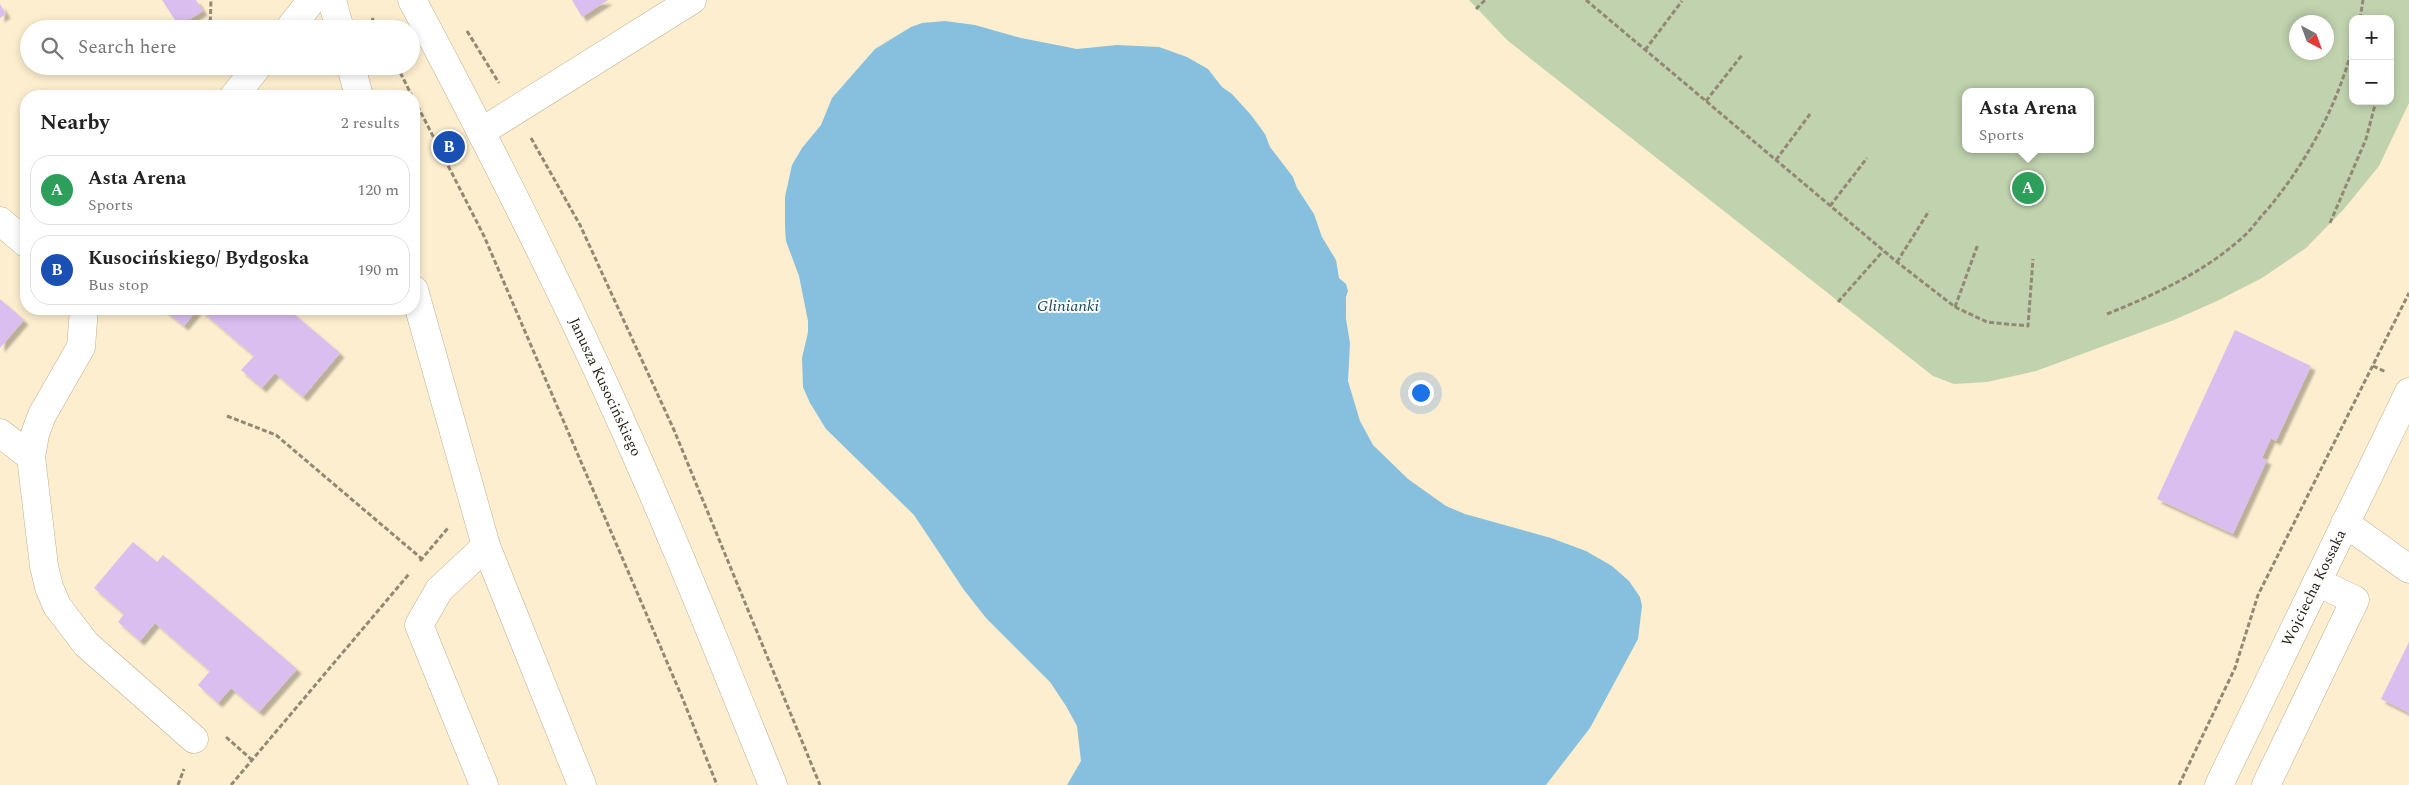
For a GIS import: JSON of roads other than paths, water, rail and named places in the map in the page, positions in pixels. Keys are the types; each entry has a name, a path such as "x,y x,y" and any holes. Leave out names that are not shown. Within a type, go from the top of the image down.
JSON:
{"street":[{"path":"296,20 312,0"},
{"path":"332,0 338,20"},
{"name":"Janusza Kusocińskiego","path":"412,0 481,132 574,319 640,462 773,785"},
{"path":"481,132 692,0"},
{"path":"239,90 251,75"},
{"path":"353,75 357,90"},
{"path":"0,221 20,238"},
{"path":"420,311 486,546 582,785"},
{"path":"84,315 81,347 42,415 35,434 32,457 44,566 49,587 57,606 86,644 194,739"},
{"name":"Wojciecha Kossaka","path":"2219,785 2409,392"},
{"path":"0,433 32,457"},
{"path":"2345,523 2409,569"},
{"path":"484,785 419,625 439,590 486,546"},
{"path":"2266,785 2355,600 2317,582"}],"water":[{"name":"Glinianki","path":"945,21 975,25 1021,38 1077,49 1117,45 1159,47 1187,57 1208,69 1222,87 1232,94 1251,115 1265,134 1270,147 1293,177 1297,188 1314,214 1322,237 1336,260 1339,278 1346,284 1348,291 1346,297 1346,319 1350,343 1348,381 1360,421 1373,445 1408,479 1446,506 1465,514 1551,538 1586,551 1612,566 1629,581 1640,597 1642,606 1638,639 1590,728 1546,785 1067,785 1081,761 1077,726 1066,706 1050,682 986,618 964,590 914,515 826,429 810,403 803,387 802,358 808,332 808,321 799,276 786,241 785,227 785,197 792,165 802,148 821,125 832,98 875,49 911,27 922,23"}],"place":[{"name":"Kusocińskiego/ Bydgoska","path":"449,147"},
{"name":"Asta Arena","path":"2028,188"}]}
